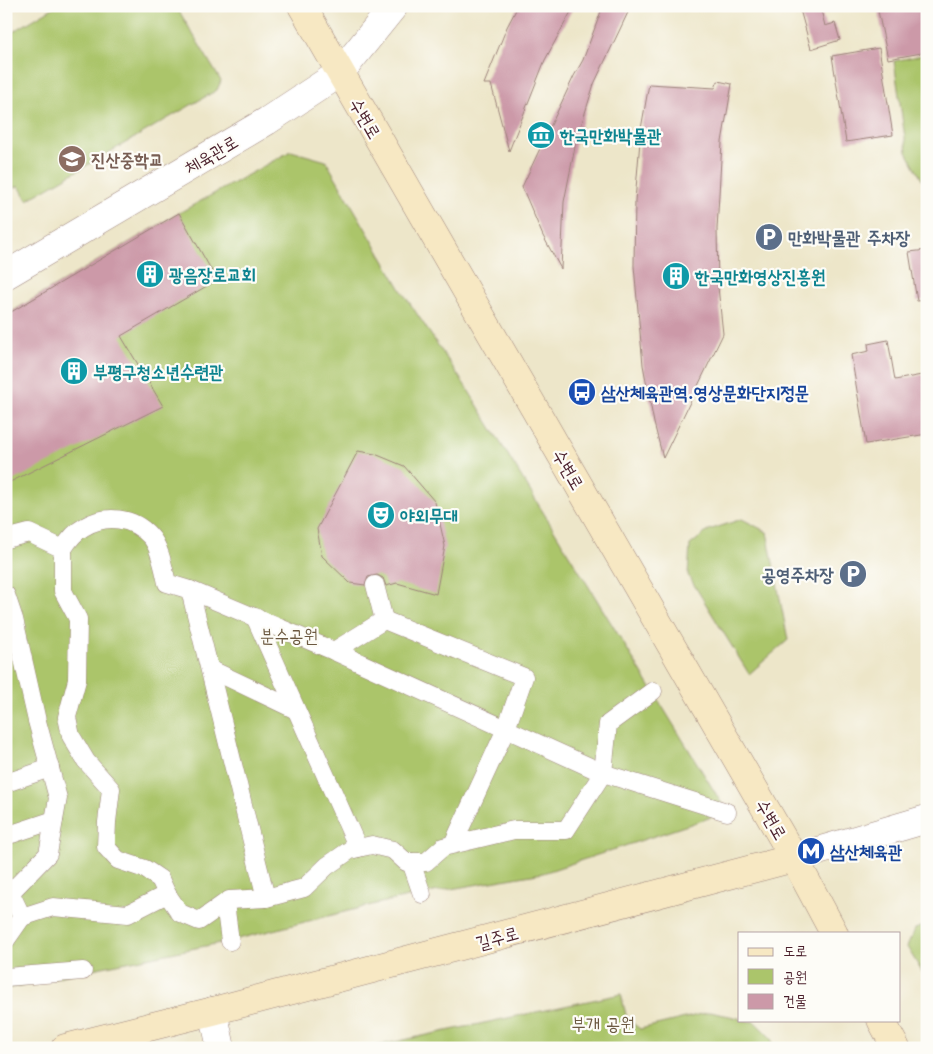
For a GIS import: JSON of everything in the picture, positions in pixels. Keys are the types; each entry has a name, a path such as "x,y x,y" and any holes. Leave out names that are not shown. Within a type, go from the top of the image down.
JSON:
{"main road":[{"name":"수변로","path":"302,6 794,858 833,932"},
{"name":"길주로","path":"65,1048 213,1011 794,858"},
{"path":"882,1022 896,1048"}],"street":[{"name":"체육관로","path":"6,275 267,121 340,73 394,6"},
{"path":"653,691 608,724 602,773 566,830 514,830 443,847 426,862 406,862 393,850 372,845 358,848 350,850 327,866 304,888 266,898 229,900 199,921 180,913 167,894 160,879 145,869 118,860 106,847 111,789 86,761 71,736 67,717 77,680 78,619 63,591 63,549 70,539 83,527 106,518 133,522 152,537 163,563 167,583 190,590 334,651 602,773 726,812"},
{"path":"6,539 29,533 63,549"},
{"path":"375,585 384,620"},
{"path":"190,590 266,898"},
{"path":"7,599 14,619 58,798 48,854 9,896 22,917"},
{"path":"255,617 358,848"},
{"path":"334,651 384,620"},
{"path":"384,620 524,677 506,729 453,844"},
{"path":"210,669 296,710"},
{"path":"6,783 50,768"},
{"name":"길주로","path":"794,858 927,819"},
{"path":"8,830 54,820"},
{"path":"411,862 422,894"},
{"path":"6,940 22,917 54,907 128,914 167,894"},
{"path":"225,903 230,941"},
{"path":"6,977 83,971"},
{"path":"213,1011 221,1048"}],"green space":[{"name":"진산중학교","path":"56,6 176,6 221,81 217,90 27,200 19,186 6,191 6,36"},
{"path":"927,54 927,189 907,152 894,61"},
{"name":"분수공원","path":"291,151 326,161 403,293 470,393 727,812 543,873 422,894 230,941 6,989 6,315 179,213"},
{"path":"742,519 767,532 788,640 749,674 688,575 690,545 709,530"},
{"path":"927,925 927,980 907,947 915,929"},
{"name":"부개 공원","path":"621,994 627,1019 640,1029 710,1012 738,1018 738,1022 755,1022 771,1038 774,1048 366,1048"}],"building":[{"path":"518,6 574,6 545,60 509,151 491,84 484,84 507,27"},
{"path":"603,6 631,6 594,84 576,142 564,202 561,269 543,236 522,187 583,60"},
{"path":"799,6 820,6 825,26 835,23 840,40 811,49"},
{"path":"877,6 927,6 927,52 888,59"},
{"path":"879,48 893,135 846,142 832,56"},
{"name":"한국만화영상진흥원","path":"718,81 732,84 722,142 717,229 718,287 723,334 663,458 643,365 634,266 635,201 641,129 649,84 715,88"},
{"name":"부평구청소년수련관","path":"179,213 217,280 121,336 163,406 6,484 6,315"},
{"path":"927,250 927,300 917,301 909,252"},
{"path":"888,340 895,380 927,374 927,434 866,444 851,355 869,351 868,344"},
{"name":"야외무대","path":"358,451 375,454 404,466 435,502 445,546 436,594 397,583 386,586 383,578 377,575 368,577 365,585 350,583 322,556 317,529"}],"place":[{"name":"한국만화박물관","path":"541,135"},
{"name":"진산중학교","path":"72,159"},
{"name":"만화박물관 주차장","path":"769,237"},
{"name":"광음장로교회","path":"150,274"},
{"name":"한국만화영상진흥원","path":"676,276"},
{"name":"부평구청소년수련관","path":"74,371"},
{"name":"삼산체육관역.영상문화단지정문","path":"582,392"},
{"name":"야외무대","path":"381,515"},
{"name":"공영주차장","path":"853,574"},
{"name":"삼산체육관","path":"811,851"}]}
